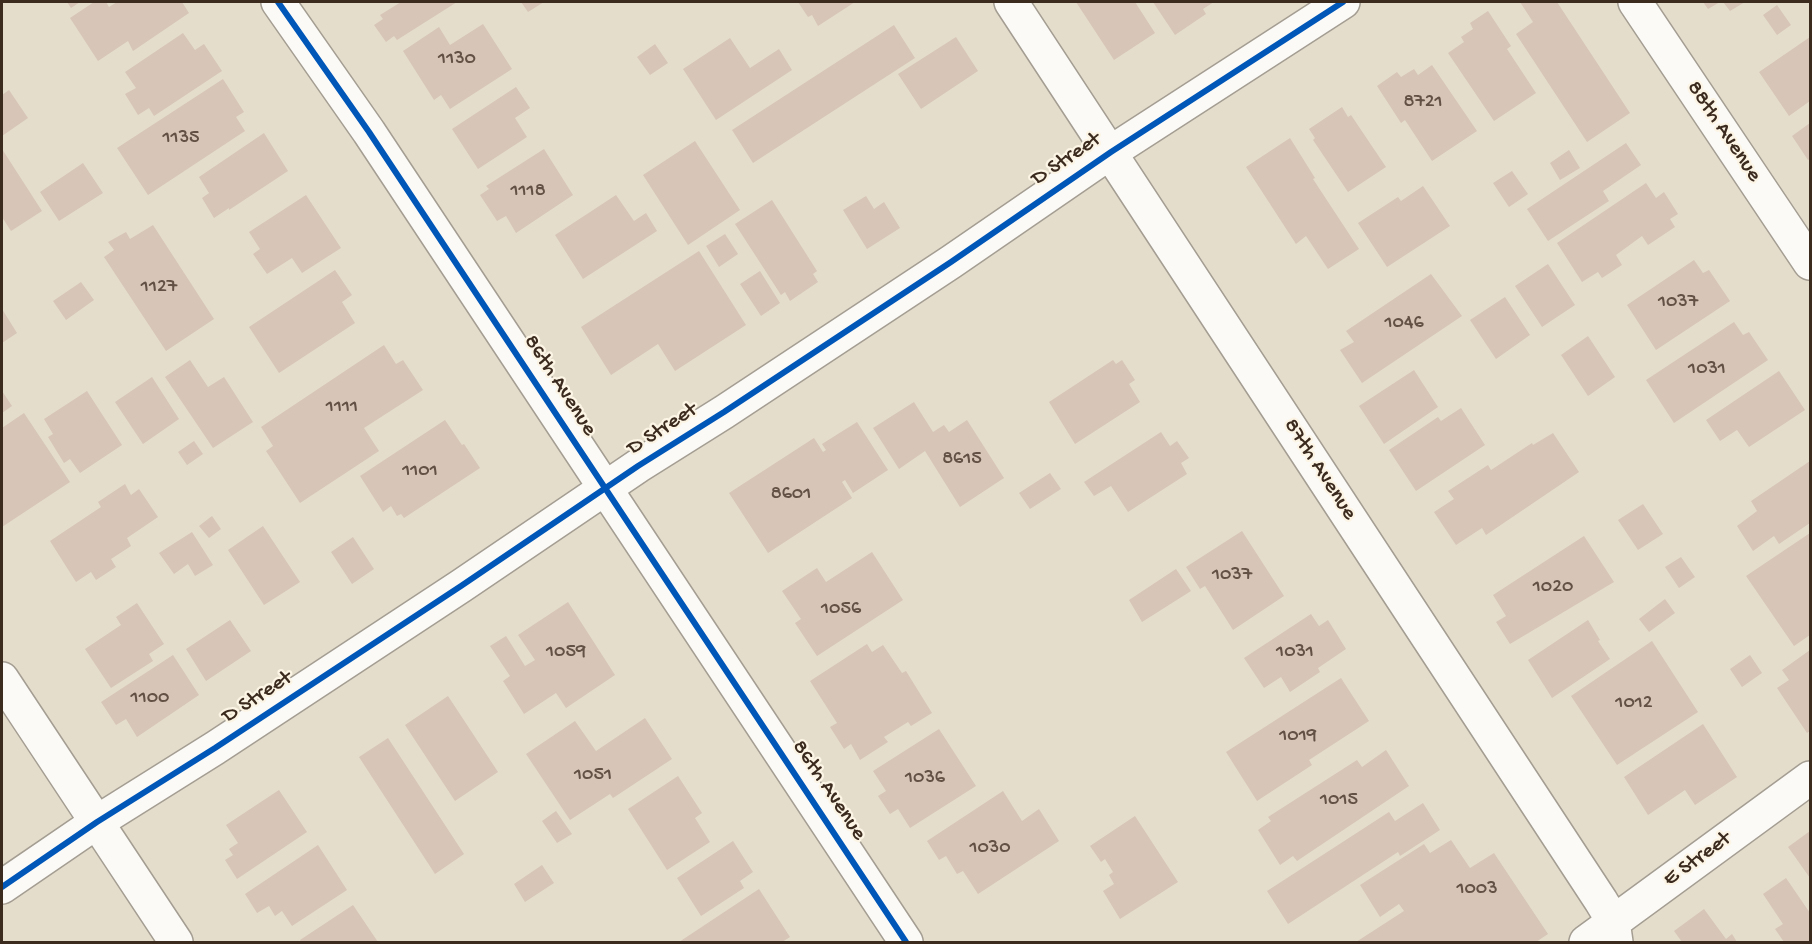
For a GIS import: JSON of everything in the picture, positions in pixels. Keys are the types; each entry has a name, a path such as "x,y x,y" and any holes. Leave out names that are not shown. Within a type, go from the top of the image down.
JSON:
{"street":[{"name":"86th Avenue","path":"278,2 369,132 906,942"},
{"name":"87th Avenue","path":"1011,2 1111,152 1615,932"},
{"name":"D Street","path":"2,887 97,822 255,722 605,488 951,262 1111,152 1343,2"},
{"name":"88th Avenue","path":"1635,2 1810,263"},
{"path":"2,679 176,942"},
{"name":"E Street","path":"1586,942 1615,932 1810,778"}],"building":[{"path":"67,2 80,2 71,8"},
{"path":"94,2 106,2 109,7 117,2 182,2 189,13 133,51 128,41 98,61 70,18"},
{"path":"401,2 457,2 397,40 394,36 386,42 374,25 383,19 380,15"},
{"path":"521,2 544,2 528,12"},
{"path":"798,2 855,2 818,26 812,15 808,17"},
{"path":"1076,2 1135,2 1155,33 1114,60"},
{"path":"1153,2 1214,2 1203,9 1206,14 1175,35"},
{"path":"1520,2 1557,2 1630,113 1587,142 1516,34 1533,22"},
{"path":"1703,2 1720,2 1708,9"},
{"path":"1723,2 1745,2 1730,11"},
{"path":"1777,5 1791,25 1777,35 1763,15"},
{"path":"1488,11 1511,46 1507,49 1536,93 1494,121 1448,53 1464,42 1461,37 1473,29 1470,23"},
{"path":"483,24 512,69 450,109 441,95 434,100 403,51 439,27 450,45"},
{"path":"894,25 915,58 753,163 732,130"},
{"path":"183,33 195,50 204,44 222,71 154,116 149,108 138,115 125,94 136,88 125,72"},
{"path":"956,37 978,71 921,109 898,74"},
{"path":"1810,37 1810,101 1789,116 1759,72"},
{"path":"730,38 750,68 779,49 792,70 716,120 683,69"},
{"path":"655,44 668,63 650,75 637,57"},
{"path":"1432,65 1477,131 1432,161 1405,120 1401,123 1377,86 1397,72 1401,77 1414,69 1418,75"},
{"path":"223,79 244,112 236,117 245,131 148,195 117,148"},
{"path":"516,87 530,108 515,118 527,137 478,169 452,129"},
{"path":"9,90 28,118 2,136 2,95"},
{"path":"1342,107 1348,117 1351,115 1386,167 1348,192 1313,140 1315,138 1309,129"},
{"path":"1810,123 1810,159 1808,160 1792,136"},
{"path":"264,133 288,171 214,218 202,198 209,193 199,177"},
{"path":"1290,138 1315,178 1313,179 1359,249 1328,269 1306,236 1296,244 1246,167"},
{"path":"695,141 740,210 688,245 643,175"},
{"path":"1626,143 1641,165 1603,191 1609,201 1548,241 1527,209"},
{"path":"2,149 42,211 11,231 2,217"},
{"path":"544,149 573,195 516,233 506,216 497,221 480,195 489,189 486,186"},
{"path":"1569,150 1580,168 1560,180 1550,163"},
{"path":"83,163 103,193 59,221 40,192"},
{"path":"1512,171 1528,194 1509,207 1493,183"},
{"path":"1646,183 1656,198 1664,192 1678,214 1670,219 1675,227 1648,245 1642,236 1616,255 1622,265 1602,278 1598,272 1582,282 1557,243"},
{"path":"1423,186 1450,226 1387,267 1358,223 1398,197 1401,201"},
{"path":"306,195 341,248 302,273 292,258 267,274 253,254 260,249 249,232"},
{"path":"616,195 634,221 646,213 657,231 583,279 555,235"},
{"path":"866,196 874,209 884,202 900,228 867,249 843,210"},
{"path":"772,200 817,271 813,274 818,282 790,301 785,292 781,295 735,224"},
{"path":"153,225 214,319 166,351 104,257 114,250 108,242 126,232 130,239"},
{"path":"725,234 738,254 719,267 706,246"},
{"path":"699,251 746,325 675,371 658,344 611,375 581,327"},
{"path":"1694,260 1703,273 1709,270 1730,301 1656,350 1627,305"},
{"path":"1548,264 1575,305 1542,327 1515,286"},
{"path":"335,270 352,295 342,302 355,323 279,373 249,327"},
{"path":"760,271 780,303 761,316 740,284"},
{"path":"1431,274 1462,316 1362,383 1340,350 1354,342 1346,331"},
{"path":"81,282 94,300 66,320 53,301"},
{"path":"1505,297 1530,335 1496,359 1470,320"},
{"path":"2,309 17,333 2,343"},
{"path":"1734,322 1743,335 1749,332 1768,360 1674,423 1646,380"},
{"path":"1588,336 1615,377 1588,396 1561,355"},
{"path":"384,345 396,364 403,360 423,390 364,428 379,451 300,503 266,451 273,446 261,427"},
{"path":"190,360 208,387 224,377 253,422 213,448 165,377"},
{"path":"1113,360 1116,364 1122,360 1135,380 1129,384 1140,402 1075,444 1049,402"},
{"path":"1414,370 1438,407 1384,444 1359,406"},
{"path":"1779,371 1805,410 1749,447 1737,430 1720,441 1706,420"},
{"path":"152,377 179,419 143,444 115,402"},
{"path":"2,391 12,406 2,413"},
{"path":"87,391 122,445 80,473 70,459 64,463 48,437 53,434 44,419"},
{"path":"914,402 933,432 944,425 949,432 967,420 1004,478 960,507 925,451 899,469 873,428"},
{"path":"1461,408 1485,445 1416,491 1389,450 1438,417 1441,421"},
{"path":"24,413 70,482 2,527 2,428"},
{"path":"445,420 480,468 404,518 401,514 397,516 391,506 383,512 360,476"},
{"path":"857,422 888,470 853,493 845,480 842,482 852,498 768,553 729,493 814,438 823,452 826,450 822,444"},
{"path":"1161,432 1170,446 1177,441 1189,458 1181,463 1187,474 1128,512 1111,486 1094,496 1084,482"},
{"path":"1553,433 1579,472 1486,535 1482,528 1456,545 1434,512 1454,499 1448,491 1488,465 1491,470 1532,443 1533,445"},
{"path":"194,441 203,454 187,465 178,452"},
{"path":"1810,461 1810,523 1779,544 1774,536 1753,551 1737,526 1757,511 1751,501"},
{"path":"1050,473 1061,489 1030,509 1019,493"},
{"path":"125,484 131,495 139,489 158,517 127,538 131,546 111,559 116,567 96,580 91,572 76,582 50,541 101,507 98,502"},
{"path":"1643,504 1663,534 1638,550 1618,520"},
{"path":"212,516 221,529 209,538 199,526"},
{"path":"263,526 300,582 264,605 228,550"},
{"path":"1242,531 1284,596 1233,630 1205,586 1200,589 1186,567"},
{"path":"192,532 213,565 195,576 188,564 174,574 159,553"},
{"path":"1810,533 1810,635 1794,646 1746,576"},
{"path":"1584,536 1614,582 1510,644 1496,622 1506,616 1493,595"},
{"path":"353,537 374,569 352,584 331,552"},
{"path":"872,552 903,600 817,656 795,623 801,619 782,591 817,568 826,582"},
{"path":"1681,557 1695,577 1679,588 1665,567"},
{"path":"1176,569 1191,591 1142,622 1129,600"},
{"path":"1665,599 1675,613 1649,632 1639,619"},
{"path":"568,602 615,675 566,708 556,693 524,714 503,681 510,676 490,646 506,636 525,666 535,660 518,635"},
{"path":"137,603 164,644 149,654 153,661 111,688 85,649 121,625 116,617"},
{"path":"1311,614 1319,626 1328,620 1346,649 1318,668 1320,672 1290,692 1281,677 1264,688 1244,658"},
{"path":"230,620 251,651 206,681 186,649"},
{"path":"1588,620 1610,659 1552,698 1528,660"},
{"path":"1652,641 1698,712 1617,765 1571,696"},
{"path":"867,644 872,652 883,645 902,673 906,671 932,713 911,726 908,722 884,737 888,742 860,760 851,744 844,749 830,727 837,723 810,681"},
{"path":"1810,650 1810,731 1807,733 1777,688 1789,680 1782,670"},
{"path":"173,655 199,695 137,737 126,719 116,725 101,702"},
{"path":"1750,655 1762,673 1742,687 1730,669"},
{"path":"1341,678 1369,721 1309,760 1312,765 1257,801 1226,752"},
{"path":"448,696 498,772 455,801 405,725"},
{"path":"645,718 672,759 613,798 610,794 570,820 526,754 575,721 596,751"},
{"path":"1703,724 1737,777 1695,805 1685,790 1648,815 1624,777"},
{"path":"939,729 976,786 910,828 898,809 890,814 878,796 886,791 873,771"},
{"path":"388,738 464,854 435,874 359,757"},
{"path":"1386,750 1409,786 1297,861 1293,856 1280,865 1258,830 1271,821 1268,817 1357,760 1362,767"},
{"path":"678,776 702,813 695,818 710,842 667,870 628,809"},
{"path":"279,790 307,832 237,879 225,860 233,855 229,849 238,843 226,825"},
{"path":"1003,791 1022,821 1039,809 1059,841 978,894 963,871 957,874 946,856 939,860 927,841"},
{"path":"1423,803 1440,830 1400,856 1398,852 1288,924 1267,891 1389,812 1395,821"},
{"path":"556,811 572,834 557,843 542,821"},
{"path":"1135,816 1178,882 1120,919 1103,891 1114,884 1109,875 1113,872 1105,859 1101,862 1090,846"},
{"path":"1810,831 1810,878 1788,847"},
{"path":"1451,840 1470,868 1494,853 1548,934 1536,942 1356,942 1404,911 1399,904 1380,917 1360,885 1424,844 1430,853"},
{"path":"733,841 753,872 740,881 744,888 701,916 677,878"},
{"path":"318,845 347,890 292,926 282,911 275,916 269,906 257,913 245,894"},
{"path":"542,865 554,883 525,902 514,884"},
{"path":"1786,878 1810,913 1810,942 1784,942 1775,929 1783,924 1763,894"},
{"path":"759,889 790,937 782,942 679,942"},
{"path":"353,905 378,942 301,942 300,940"},
{"path":"1704,909 1726,939 1732,934 1737,942 1682,942 1674,931"}],"cycle path":[{"path":"278,2 369,132 906,942"},
{"path":"2,887 97,822 215,748 638,466 951,262 1111,152 1343,2"}]}
